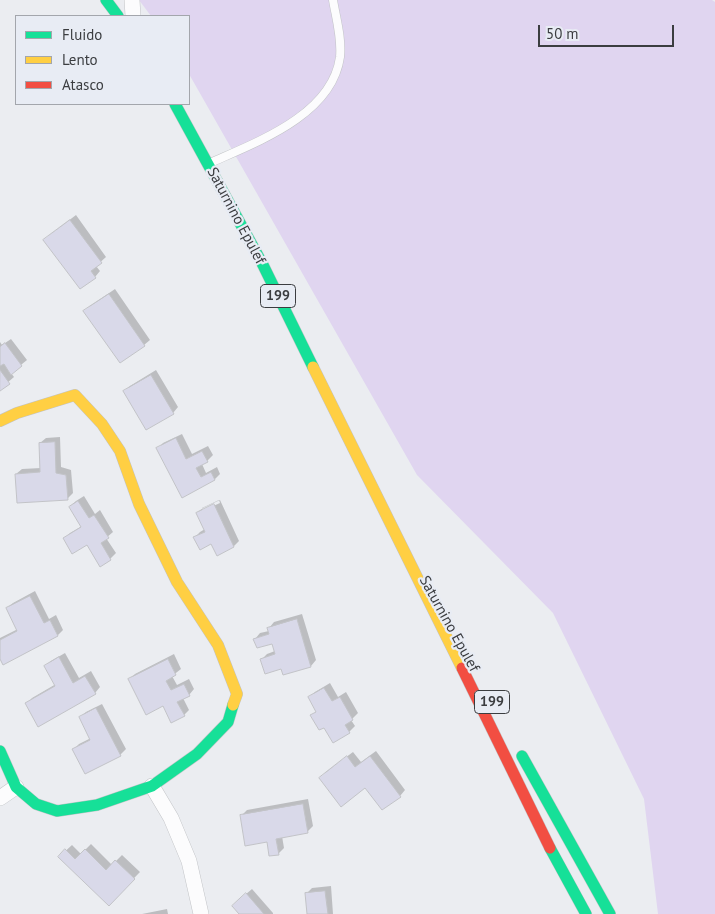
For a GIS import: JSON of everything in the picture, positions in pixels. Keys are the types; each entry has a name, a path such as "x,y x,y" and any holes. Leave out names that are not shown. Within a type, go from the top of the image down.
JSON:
{"main road":[{"path":"106,0 117,15"},
{"name":"Saturnino Epulef","path":"176,105 263,265 548,842 586,914"},
{"path":"0,421 17,413 75,395 102,424 120,451 139,504 176,582 218,645 237,694 228,722 197,754 152,786 97,805 57,811 36,804 16,787 0,751"},
{"name":"Saturnino Epulef","path":"374,491 484,688"},
{"path":"518,748 610,914"}],"street":[{"path":"132,0 133,15"},
{"path":"152,786 171,818 189,861 201,914"},
{"path":"0,798 16,787"}],"lane":[{"path":"208,164 279,131 320,99 333,80 340,56 333,0"}],"shaded area":[{"path":"139,0 712,0 715,2 715,914 658,914 644,799 553,613 417,475 190,76 190,15 150,15"}],"building":[{"path":"70,220 102,263 91,271 96,278 80,289 43,240"},
{"path":"109,294 145,346 120,363 83,311"},
{"path":"5,343 22,366 11,375 4,364 0,366 0,347"},
{"path":"0,370 10,384 0,391"},
{"path":"151,375 174,414 146,430 123,391"},
{"path":"176,438 186,459 202,451 208,462 196,468 201,477 211,472 215,480 182,498 156,448"},
{"path":"55,442 56,473 66,475 68,500 17,503 15,474 40,472 39,443"},
{"path":"78,501 89,518 94,515 109,538 101,543 111,560 100,567 87,545 72,554 63,538 81,527 69,507"},
{"path":"214,504 234,547 217,556 211,544 200,550 193,537 205,532 196,513"},
{"path":"30,596 44,623 50,620 58,636 3,665 0,659 0,640 17,631 6,608"},
{"path":"297,619 311,667 283,675 281,669 265,674 260,659 275,654 272,644 257,648 253,639 269,634 267,628"},
{"path":"59,657 73,683 85,676 96,694 38,727 25,703 55,686 44,666"},
{"path":"168,659 176,675 166,681 171,690 184,684 190,696 177,702 185,716 171,723 163,706 146,715 128,679"},
{"path":"324,688 332,701 340,697 353,720 345,725 350,733 333,743 324,728 319,730 310,715 316,712 308,697"},
{"path":"96,708 121,756 85,774 72,749 90,740 79,717"},
{"path":"347,756 355,767 370,756 401,797 382,810 365,788 341,807 319,778"},
{"path":"303,804 308,833 276,839 279,855 269,856 267,842 245,846 240,815"},
{"path":"65,849 75,859 85,849 106,870 115,860 135,879 109,906 58,857"},
{"path":"325,891 328,914 307,914 305,893"},
{"path":"246,893 264,914 239,914 232,906"}],"traffic: fast":[{"path":"106,0 117,15"},
{"path":"176,105 263,265 313,367"},
{"path":"0,751 16,787 36,804 57,811 97,805 152,786 197,754 228,722 233,705"},
{"path":"522,756 610,914"},
{"path":"550,848 586,914"}],"traffic: slow":[{"path":"313,367 462,668"},
{"path":"0,421 17,413 75,395 102,424 120,451 139,504 177,582 218,645 237,694 233,705"}],"traffic: jam":[{"path":"462,668 550,848"}]}
